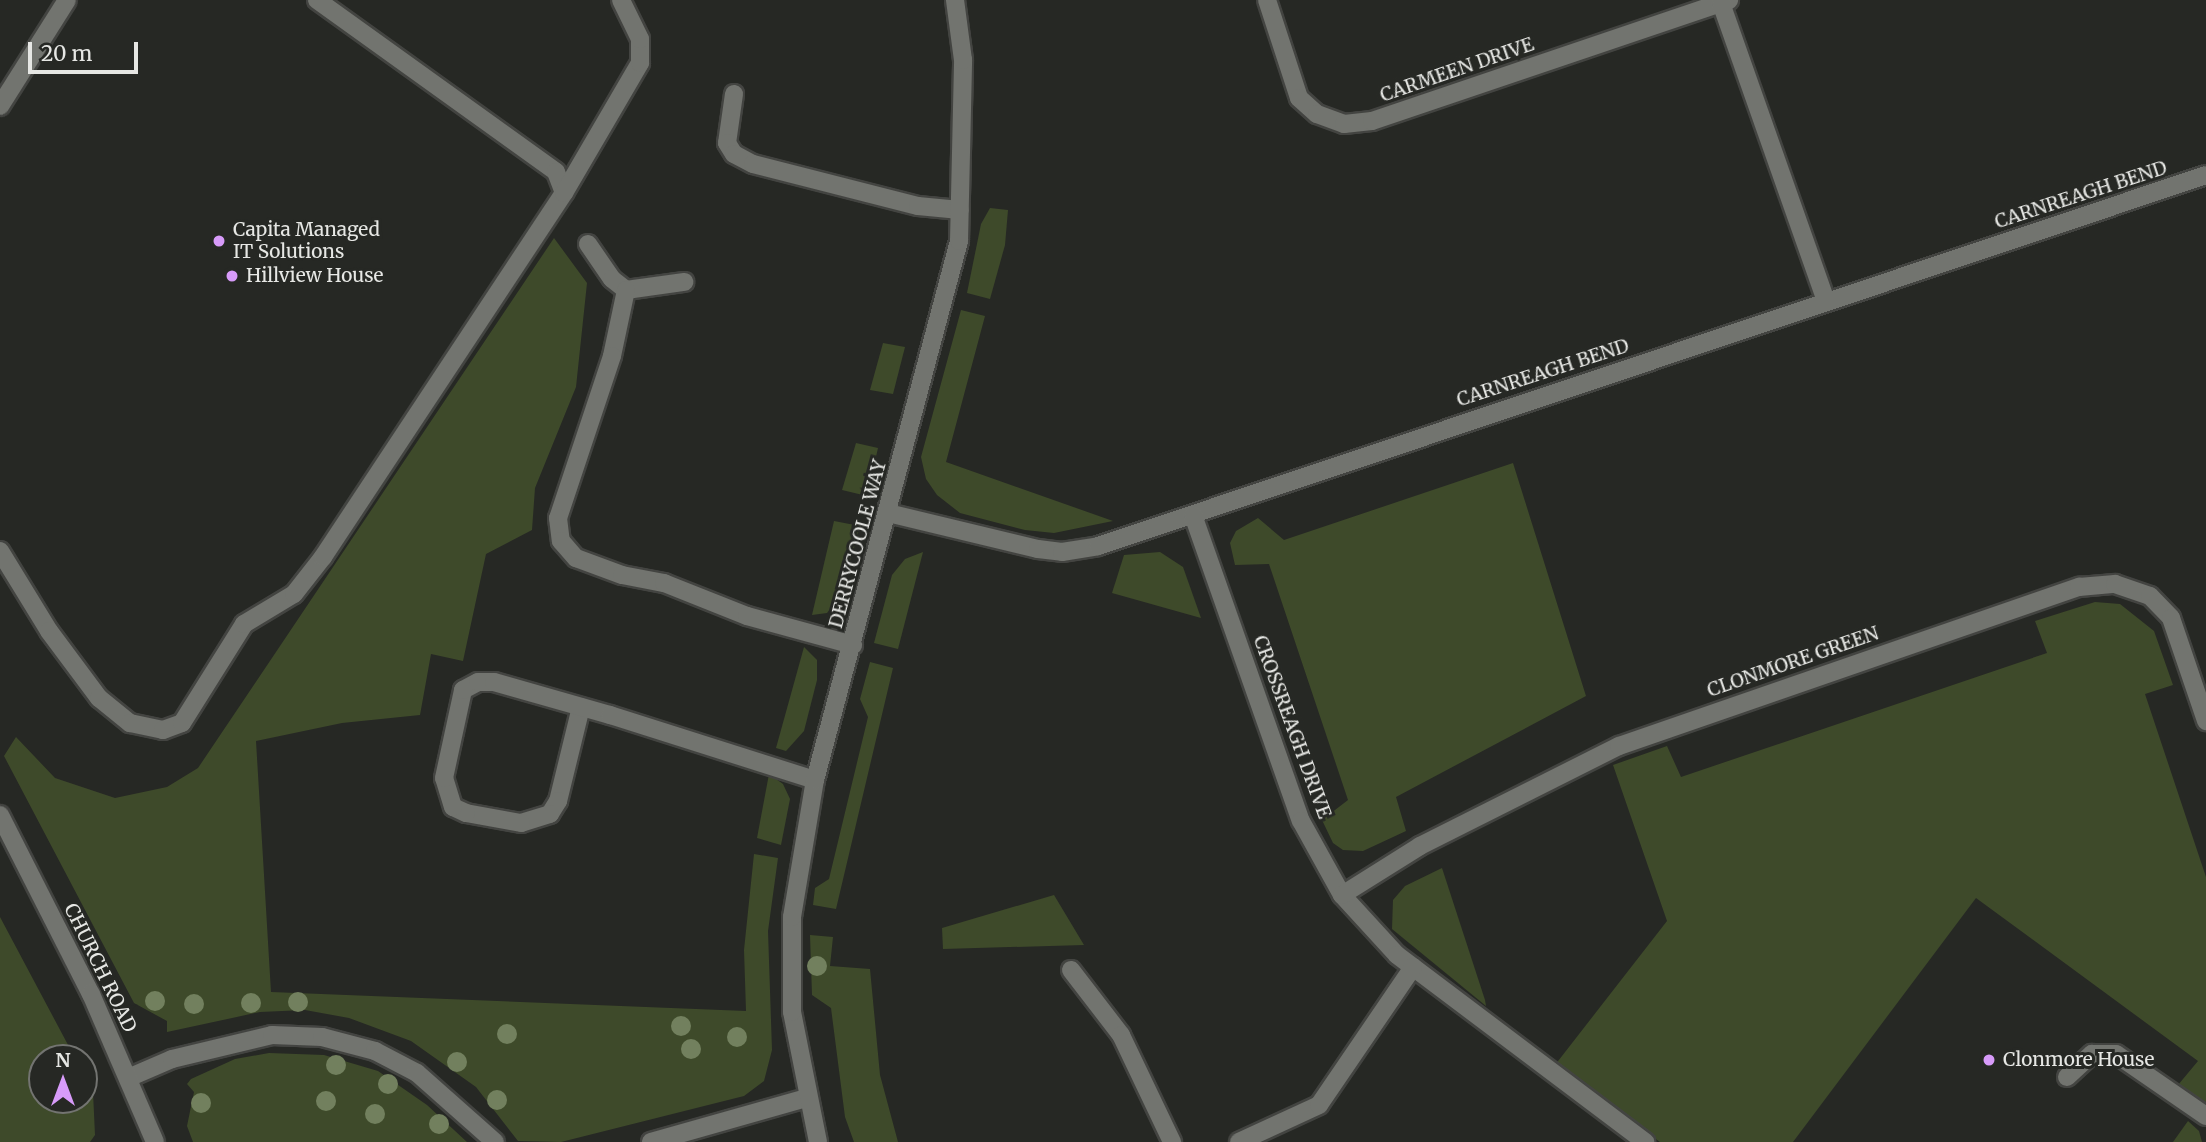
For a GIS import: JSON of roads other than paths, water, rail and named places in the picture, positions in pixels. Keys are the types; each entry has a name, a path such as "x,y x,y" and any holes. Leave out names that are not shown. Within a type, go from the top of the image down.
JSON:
{"street":[{"path":"0,106 67,0"},
{"path":"317,0 556,172 564,192"},
{"path":"0,551 49,631 99,698 130,723 163,730 182,723 244,624 294,594 323,557 564,192 640,63 640,39 621,0"},
{"name":"DERRYCOOLE WAY","path":"818,1142 806,1098 792,1012 791,932 816,780 959,241 963,60 956,0"},
{"name":"CARMEEN DRIVE","path":"1267,0 1299,98 1317,114 1344,124 1372,121 1725,1"},
{"path":"1725,1 1826,301"},
{"path":"734,94 727,142 734,153 753,164 918,206 960,210"},
{"name":"CARNREAGH BEND","path":"888,513 1062,552 1119,540 2206,175"},
{"path":"589,244 612,279 626,290 684,282"},
{"path":"626,290 612,356 558,518 561,541 576,558 622,575 664,583 747,616 853,645"},
{"name":"CROSSREAGH DRIVE","path":"1193,515 1301,821 1342,895 1413,967 1645,1142"},
{"name":"CLONMORE GREEN","path":"1342,895 1420,846 1619,746 2079,587 2115,584 2150,596 2171,618 2206,721"},
{"path":"581,707 558,801 550,814 521,823 466,813 453,807 443,778 463,690 478,682 494,682 581,707 816,780"},
{"name":"CHURCH ROAD","path":"0,815 128,1077 155,1142"},
{"path":"1239,1142 1318,1105 1413,967"},
{"path":"1071,970 1121,1035 1172,1142"},
{"path":"128,1077 172,1059 272,1035 322,1037 375,1051 417,1073 495,1142"},
{"path":"2067,1077 2092,1054 2116,1054 2206,1116"},
{"path":"651,1142 806,1098"}],"place":[{"name":"Capita Managed IT Solutions","path":"219,241"},
{"name":"Hillview House","path":"232,276"},
{"name":"Clonmore House","path":"1989,1060"}]}
